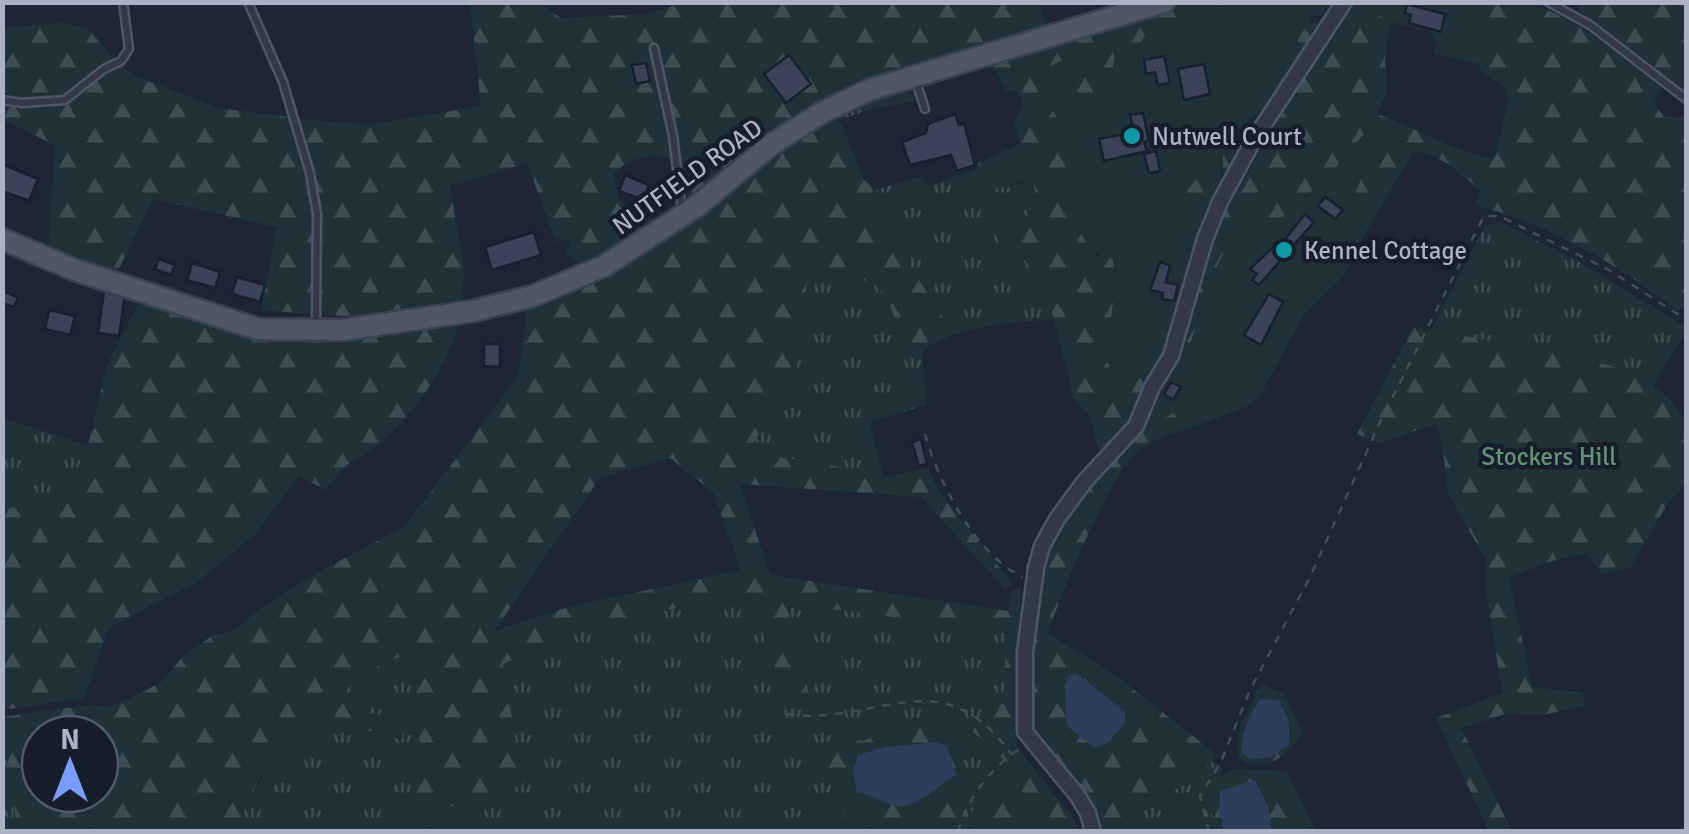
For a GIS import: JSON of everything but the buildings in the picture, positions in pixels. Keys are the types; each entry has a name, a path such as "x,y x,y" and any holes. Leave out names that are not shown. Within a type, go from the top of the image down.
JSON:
{"main road":[{"name":"NUTFIELD ROAD","path":"2,239 75,270 258,329 316,332 423,320 532,296 604,266 683,216 772,144 870,90 1164,2"}],"street":[{"path":"1093,832 1088,813 1076,795 1025,732 1023,688 1034,582 1042,546 1084,481 1136,426 1152,387 1171,356 1204,239 1220,202 1253,141 1344,2"}],"lane":[{"path":"2,100 65,100 121,61 130,49 123,2"},
{"path":"248,2 283,82 310,172 316,214 316,332"},
{"path":"1548,2 1590,25 1686,99"},
{"path":"654,48 683,216"},
{"path":"915,78 925,108"}],"path":[{"path":"1209,832 1200,796 1220,764 1250,690 1310,577 1390,404 1484,216 1499,216 1609,270 1679,315 1686,315"},
{"path":"924,434 934,470 988,550 1011,572 1034,582"},
{"path":"787,714 809,717 916,700 938,701 972,714 998,735 1011,754"},
{"path":"958,832 968,806 997,766 1032,743"}],"green space":[{"path":"684,2 1039,3 1049,35 857,97 847,87 804,109 803,118 689,199 674,160 650,156 634,160 614,174 619,200 654,222 582,264 566,253 571,242 560,238 557,244 527,163 450,186 464,271 462,299 376,315 261,310 277,227 153,199 117,273 48,248 55,145 3,120 2,28 63,23 87,28 120,66 137,77 218,108 373,124 481,106 470,3 539,3 561,18 649,14"},
{"path":"1183,3 1228,3 1180,23 1150,30 1136,48 1126,50 1120,24"},
{"path":"1228,3 1331,3 1320,16 1310,16 1310,22 1323,24 1313,33 1292,22 1282,24 1283,37 1296,39 1305,49 1261,110 1231,137 1221,158 1222,184 1204,172 1186,190 1190,208 1204,220 1156,368 1137,364 1111,372 1103,346 1116,279 1113,259 1088,244 1077,216 1065,206 1065,186 1084,171 1085,157 1044,98 1036,72 1088,49 1093,57 1087,75 1076,77 1073,83 1079,97 1101,97 1115,55 1110,28 1120,24 1126,49 1136,48 1150,30 1180,23"},
{"path":"1351,3 1367,3 1366,7 1390,22 1385,61 1388,90 1377,114 1479,156 1494,159 1509,101 1505,88 1480,69 1479,45 1487,16 1445,3 1523,3 1557,14 1662,88 1654,103 1664,117 1686,117 1686,309 1676,310 1606,261 1556,235 1476,205 1480,191 1474,185 1449,165 1421,152 1413,152 1367,230 1348,213 1362,175 1370,127 1331,173 1266,233 1244,223 1216,269 1189,348 1181,348 1205,254 1216,228"},
{"path":"1367,3 1445,3 1487,16 1479,45 1480,64 1434,54 1437,42 1429,31 1390,22"},
{"path":"1579,3 1686,3 1686,91 1578,10"},
{"path":"1292,22 1313,33 1313,43 1224,181 1227,143 1262,109 1276,67 1281,24"},
{"path":"1110,28 1115,54 1102,97 1079,97 1073,83 1088,49 1036,73 1044,98 1085,157 1078,209 1081,230 1097,256 1113,258 1116,279 1103,346 1111,371 1137,364 1156,368 1131,420 1100,454 1091,418 1074,398 1054,319 1041,287 1022,252 1000,245 995,233 1011,233 1023,220 1034,203 1035,188 1033,178 988,191 984,179 989,171 1005,174 1026,160 1014,122 1023,106 1018,92 1005,90 997,71 983,62"},
{"path":"904,88 917,101 872,109 801,133 841,110"},
{"path":"839,119 864,180 880,194 889,234 954,334 922,349 902,334 879,283 809,271 791,381 748,452 883,478 928,468 938,491 1012,583 1005,589 921,497 740,484 770,575 1008,611 1011,592 1021,587 1017,747 1074,819 1079,831 963,831 965,820 1012,766 972,731 978,720 1003,703 1007,633 843,610 787,607 812,707 785,709 772,657 749,598 676,608 568,634 503,664 523,785 445,808 442,831 418,831 410,781 420,742 409,708 420,669 406,654 359,674 338,702 404,723 402,740 319,717 259,779 238,823 259,831 3,831 3,821 16,820 2,717 20,714 20,814 120,814 120,714 24,714 88,705 108,707 139,694 163,681 182,657 212,636 234,630 317,573 405,526 519,375 527,304 595,276 658,242 800,135","holes":["670,458 713,492 741,570 572,606 494,631 600,478"]},
{"path":"1371,127 1377,137 1348,212 1367,230 1344,276 1305,312 1260,396 1248,406 1215,419 1203,394 1143,428 1150,401 1181,348 1189,348 1216,269 1245,223 1266,233 1331,173"},
{"path":"1021,144 1027,161 1005,174 1009,188 1033,178 1034,203 1010,233 996,233 1000,245 1021,252 1054,319 999,324 954,334 889,234 880,194 875,190 923,176 927,187 979,168 978,163"},
{"path":"1204,171 1222,184 1204,220 1190,208 1186,190"},
{"path":"1500,222 1581,263 1683,325 1686,323 1686,331 1652,387 1626,370 1431,330 1485,226"},
{"path":"809,270 879,283 902,334 922,349 926,405 870,422 883,478 748,452 791,381"},
{"path":"139,303 274,341 356,339 460,321 430,385 385,439 346,466 326,490 299,476 254,535 197,582 109,627 84,698 3,710 2,510 66,495 88,445 107,365"},
{"name":"Stockers Hill","path":"1413,327 1566,354 1626,370 1668,397 1686,423 1686,481 1665,508 1630,568 1603,574 1586,553 1548,562 1509,578 1532,687 1583,693 1584,706 1543,715 1505,714 1461,728 1512,831 1489,831 1436,718 1502,693 1486,589 1486,560 1449,495 1440,433 1435,424 1380,443 1357,434"},
{"path":"1203,393 1215,419 1143,447 1117,478 1075,563 1048,633 1119,678 1213,752 1213,762 1182,786 1144,803 1140,831 1099,831 1088,794 1028,724 1028,690 1041,579 1050,542 1093,480 1143,428"},
{"path":"2,418 88,445 66,495 3,510"},
{"path":"750,598 786,709 811,706 786,607 843,610 1008,633 1003,703 978,720 1012,766 965,820 963,831 442,832 444,808 503,664 568,634 676,608"},
{"path":"406,654 420,669 409,708 420,742 410,781 418,831 259,832 237,824 271,765 319,717 404,723 337,702 359,674"},
{"path":"1261,684 1284,693 1302,732 1276,760 1250,764 1240,760 1238,740"},
{"path":"945,720 960,738 963,762 952,792 963,805 952,829 854,831 844,823 846,797 840,777 826,771 822,750 833,735 864,741 896,724","holes":["905,746 955,775 904,806 857,792 885,747"]},
{"path":"2,735 9,749 16,821 3,821"},
{"path":"1213,762 1223,769 1207,796 1217,831 1140,831 1144,803 1182,786"},
{"path":"1235,769 1286,771 1316,831 1272,831 1273,827 1219,805 1223,831 1217,831 1207,796 1216,779"}],"water":[{"path":"1076,673 1125,712 1125,722 1109,742 1095,748 1067,726 1065,687 1068,676"},
{"path":"1260,699 1279,700 1289,722 1289,745 1272,757 1250,760 1242,752 1243,738"},
{"path":"935,742 947,746 956,775 927,795 897,806 857,792 853,773 858,755 885,747"},
{"path":"1255,780 1268,806 1272,831 1223,831 1220,791"}],"place":[{"name":"Nutwell Court","path":"1132,136"},
{"name":"Kennel Cottage","path":"1284,250"}]}
